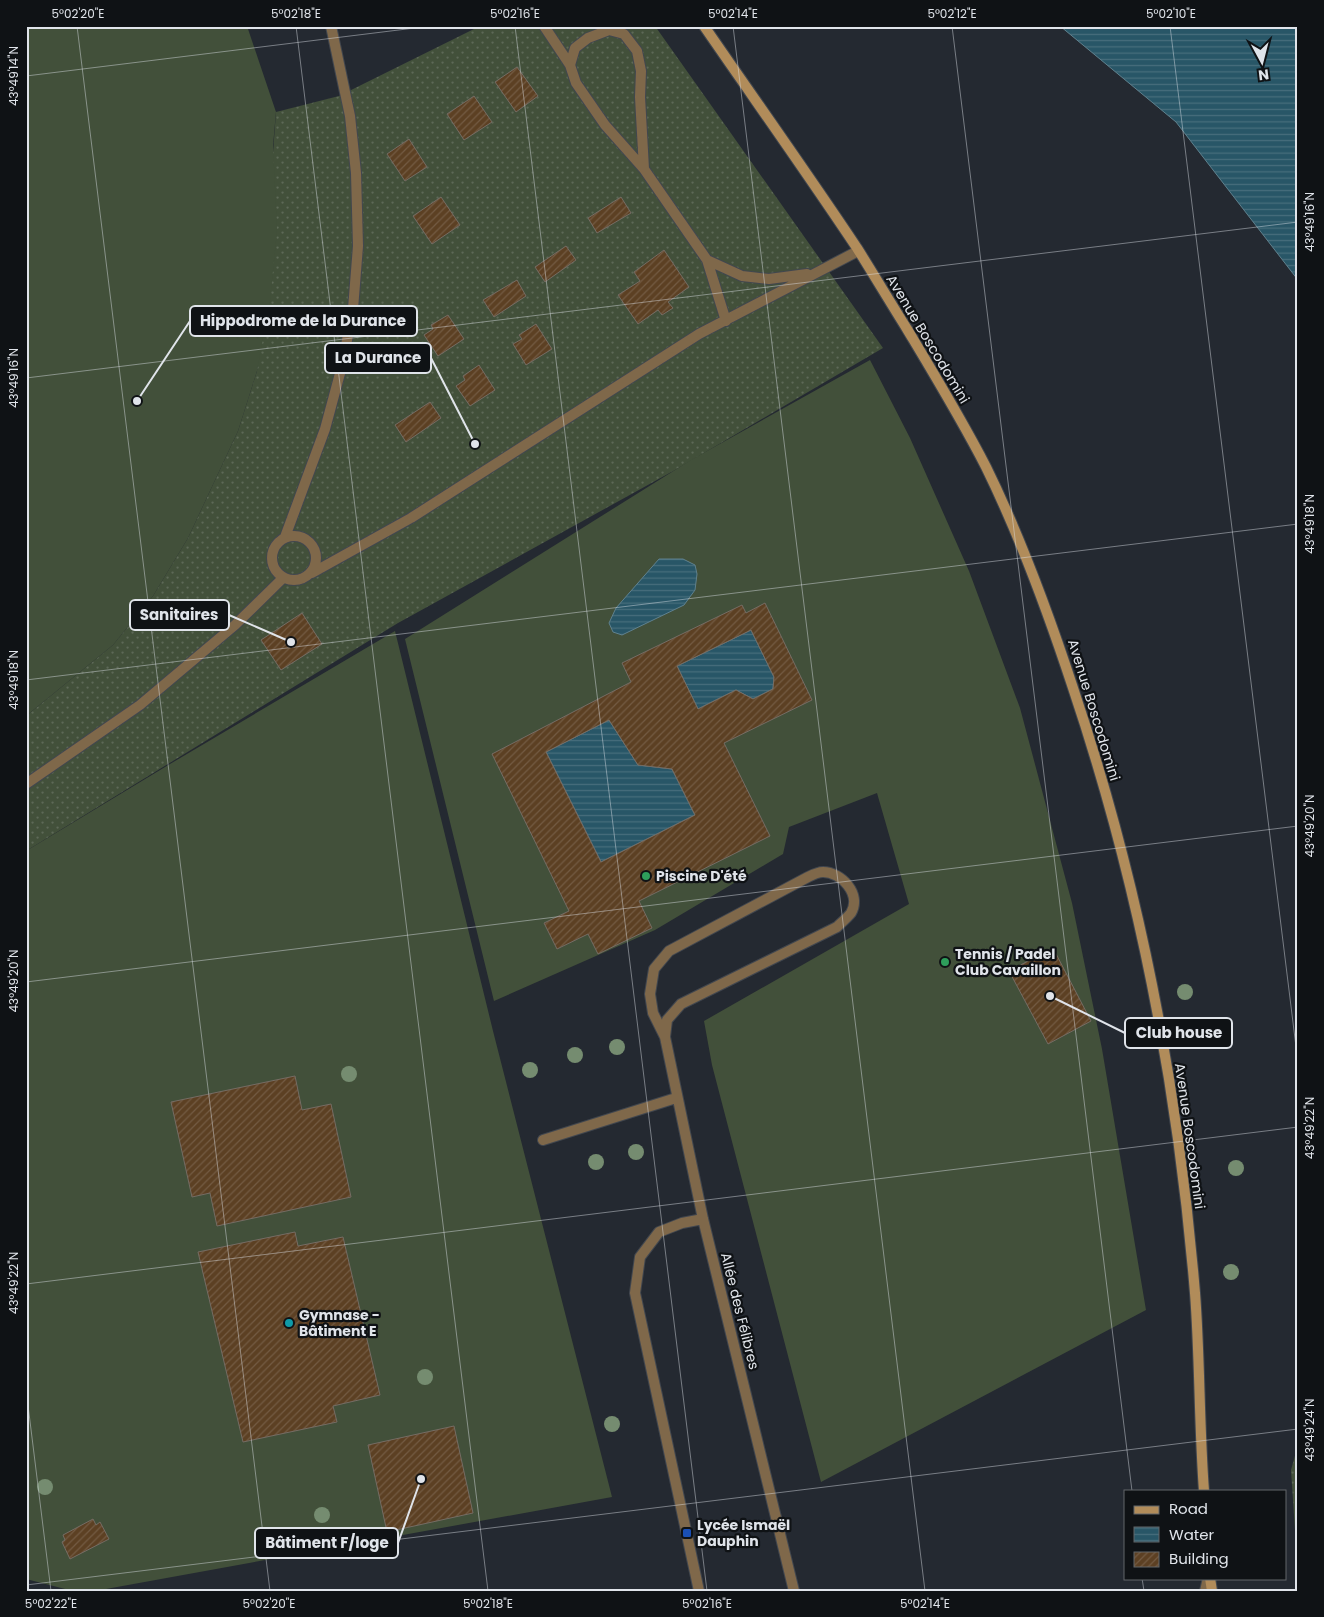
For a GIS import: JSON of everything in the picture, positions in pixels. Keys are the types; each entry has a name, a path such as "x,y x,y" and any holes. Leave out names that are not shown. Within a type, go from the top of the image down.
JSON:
{"main road":[{"name":"Avenue Boscodomini","path":"704,26 858,251 937,378 980,457 1022,546 1053,626 1082,713 1118,834 1150,968 1172,1092 1195,1295 1204,1490"}],"street":[{"path":"330,26 350,116 356,173 358,246 353,309 342,366 325,429 285,537 277,544 273,551 273,566 283,578 298,580 411,518 699,334 858,251"},
{"path":"544,26 570,65 576,83 605,125 644,169 706,260 726,321"},
{"path":"570,65 576,48 588,38 609,30 624,34 637,51 641,71 640,97 644,169"},
{"path":"706,260 742,276 769,279 813,274"},
{"path":"285,537 296,535 303,537 314,546 317,559 312,573"},
{"path":"26,784 140,704 235,626 283,578"},
{"name":"Allée des Félibres","path":"665,1037 667,1020 681,1004 837,927 852,912 853,897 849,886 836,874 821,872 808,877 669,951 654,969 650,994 653,1013 665,1037 676,1098 703,1219 794,1591"},
{"path":"543,1140 676,1098"},
{"path":"699,1591 635,1293 640,1257 660,1232 682,1223 703,1219"}],"green space":[{"path":"26,26 247,26 276,112 273,146 277,231 270,300 257,371 238,431 188,538 153,596 113,645 26,716"},
{"path":"480,26 655,26 883,348 675,470 398,623 26,851 26,716 113,645 153,596 188,538 238,431 257,371 276,112 339,96"},
{"name":"Tennis / Padel Club Cavaillon","path":"870,360 910,438 969,571 1020,708 1072,903 1102,1049 1146,1310 821,1482 712,1065 704,1021 909,904 877,793 789,827 783,854 655,930 494,1001 405,639 691,460"},
{"path":"395,631 493,1031 612,1497 95,1591 73,1591 26,1579 26,851"},
{"path":"1298,1445 1298,1575 1291,1470"}],"water":[{"path":"1060,26 1298,26 1298,280 1176,122"},
{"path":"659,559 683,559 695,565 697,574 695,590 684,605 622,635 613,632 609,623 616,608"},
{"path":"751,630 774,677 773,689 753,699 736,690 698,709 677,666"},
{"path":"609,720 638,765 672,769 695,815 601,862 546,752"}],"building":[{"path":"517,67 538,96 516,112 495,82"},
{"path":"474,96 492,122 464,140 447,114"},
{"path":"409,139 427,167 405,181 387,154"},
{"path":"441,197 460,225 432,244 413,216"},
{"path":"621,197 631,213 597,233 588,218"},
{"path":"566,246 576,260 545,282 535,267"},
{"path":"664,250 689,287 668,302 673,308 662,315 658,310 638,324 618,295 640,281 634,272"},
{"path":"517,280 526,296 494,317 483,300"},
{"path":"448,315 464,339 438,356 424,335 433,329 431,325"},
{"path":"536,324 552,349 526,365 513,344 522,339 519,335"},
{"path":"479,365 495,390 470,406 456,386 465,380 463,376"},
{"path":"430,402 441,418 406,442 395,425"},
{"path":"765,603 812,700 724,743 770,836 639,901 652,928 598,954 588,934 557,949 544,923 569,911 492,754 631,682 622,663 742,605 746,613","holes":["751,630 774,677 773,689 753,699 736,690 698,709 677,666","609,720 638,765 672,769 695,815 601,862 546,752"]},
{"path":"302,613 322,644 281,670 261,640"},
{"path":"1053,948 1091,1021 1048,1044 1009,971"},
{"path":"295,1076 302,1110 331,1104 351,1197 217,1226 210,1193 192,1197 171,1102"},
{"name":"Gymnase - Bâtiment E","path":"295,1232 298,1246 343,1237 380,1395 333,1406 337,1422 243,1442 198,1252"},
{"path":"454,1426 473,1513 387,1532 368,1445"},
{"path":"93,1519 96,1525 100,1522 109,1539 70,1559 62,1542 65,1540 63,1535"}],"place":[{"name":"Hippodrome de la Durance","path":"137,401"},
{"name":"La Durance","path":"475,444"},
{"name":"Sanitaires","path":"291,642"},
{"name":"Piscine D'été","path":"646,876"},
{"name":"Tennis / Padel Club Cavaillon","path":"945,962"},
{"name":"Club house","path":"1050,996"},
{"name":"Gymnase - Bâtiment E","path":"289,1323"},
{"name":"Bâtiment F/loge","path":"421,1479"},
{"name":"Lycée Ismaël Dauphin","path":"687,1533"}]}
